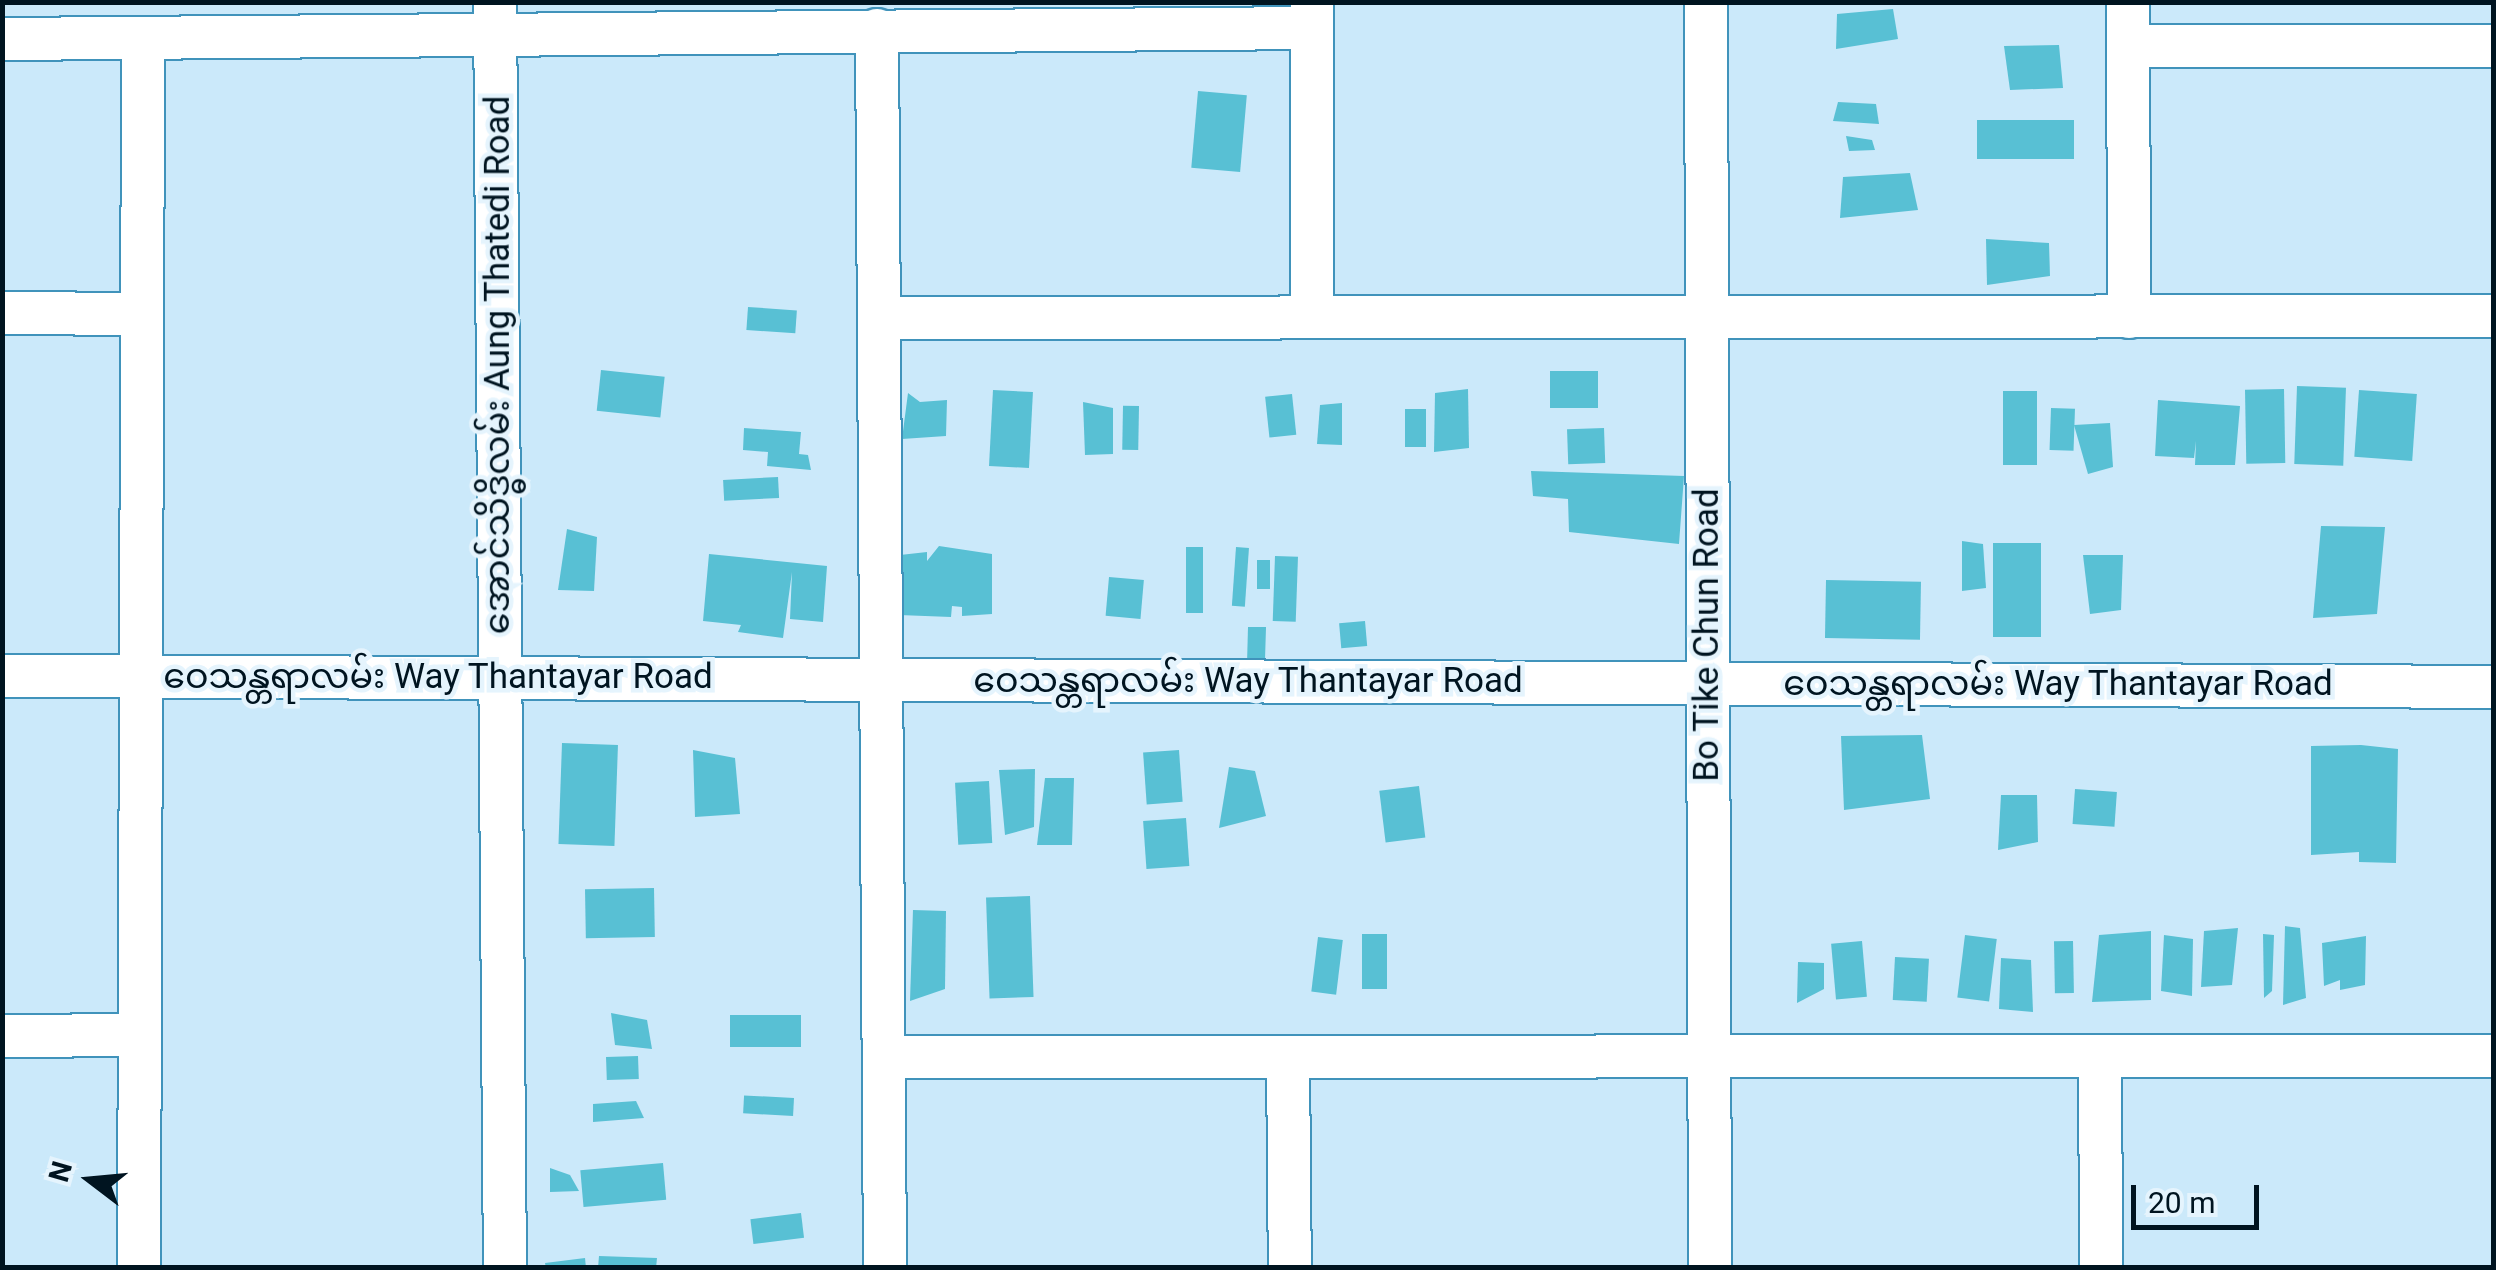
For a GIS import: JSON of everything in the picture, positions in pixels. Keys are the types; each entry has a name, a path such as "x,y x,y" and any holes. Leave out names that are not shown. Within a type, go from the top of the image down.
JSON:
{"street":[{"name":"Bo Tike Chun Road","path":"1706,2 1710,1268"},
{"path":"2128,2 2129,316"},
{"path":"2,40 143,38 495,18 877,30 1312,15 1312,317"},
{"name":"အောင်သိဒ္ဓိလမ်း Aung Thatedi Road","path":"495,18 505,1268"},
{"path":"877,30 885,1268"},
{"path":"139,1268 143,38"},
{"path":"2128,46 2494,46"},
{"path":"2,313 142,314"},
{"path":"880,318 2494,316"},
{"name":"ဝေသန္တရာလမ်း Way Thantayar Road","path":"2,676 2494,686"},
{"path":"2,1036 140,1035"},
{"path":"2100,1056 2101,1268"},
{"path":"884,1058 2494,1056"},
{"path":"1288,1057 1290,1268"}],"building":[{"path":"1893,9 1898,39 1836,49 1837,14"},
{"path":"2059,45 2063,88 2010,90 2004,46"},
{"path":"1198,91 1247,95 1240,172 1191,168"},
{"path":"1838,102 1876,104 1879,124 1833,121"},
{"path":"1977,120 2074,120 2074,159 1977,159"},
{"path":"1846,136 1872,140 1875,150 1849,151"},
{"path":"1910,173 1918,210 1840,218 1843,177"},
{"path":"1986,239 2049,243 2050,276 1987,285"},
{"path":"748,307 797,310 795,333 746,330"},
{"path":"601,370 665,377 660,417 597,411"},
{"path":"1550,371 1598,371 1598,408 1550,408"},
{"path":"2297,386 2346,388 2343,466 2294,464"},
{"path":"1468,389 1469,448 1434,452 1435,393"},
{"path":"2284,389 2285,463 2246,464 2245,390"},
{"path":"993,390 1033,392 1029,468 989,466"},
{"path":"2359,390 2417,394 2412,461 2354,457"},
{"path":"2003,391 2037,391 2037,465 2003,465"},
{"path":"908,393 920,402 947,400 946,436 902,439"},
{"path":"1292,394 1296,435 1269,438 1265,397"},
{"path":"2158,400 2240,406 2235,465 2195,465 2196,441 2194,458 2155,456"},
{"path":"1083,402 1113,408 1113,454 1085,455"},
{"path":"1342,403 1342,445 1317,444 1320,405"},
{"path":"1123,406 1139,406 1138,450 1122,450"},
{"path":"2051,408 2075,409 2074,451 2050,450"},
{"path":"1405,409 1426,409 1426,447 1405,447"},
{"path":"2110,423 2113,467 2088,474 2074,425"},
{"path":"744,428 801,432 799,454 808,455 811,470 767,466 768,452 743,450"},
{"path":"1604,428 1605,463 1568,464 1567,429"},
{"path":"1531,471 1684,476 1679,544 1569,532 1568,499 1533,496"},
{"path":"778,477 779,498 724,501 723,480"},
{"path":"2321,526 2385,527 2377,614 2313,618"},
{"path":"567,529 597,537 594,591 558,590"},
{"path":"1962,541 1983,544 1986,588 1962,591"},
{"path":"1993,543 2041,543 2041,637 1993,637"},
{"path":"939,546 992,554 992,614 962,616 962,607 952,606 951,617 899,615 900,555 927,552 927,561"},
{"path":"1186,547 1203,547 1203,613 1186,613"},
{"path":"1236,547 1249,548 1245,607 1232,606"},
{"path":"709,554 827,566 823,622 790,619 792,572 783,638 738,632 741,625 703,621"},
{"path":"2083,555 2123,555 2121,610 2090,614"},
{"path":"1275,556 1298,557 1296,622 1273,621"},
{"path":"1257,560 1270,560 1270,589 1257,589"},
{"path":"1109,577 1144,580 1140,619 1106,616"},
{"path":"1826,580 1921,582 1920,640 1825,638"},
{"path":"1365,621 1367,646 1341,648 1339,623"},
{"path":"1248,627 1266,627 1265,659 1247,664"},
{"path":"1922,735 1930,799 1844,810 1841,736"},
{"path":"562,743 618,745 614,846 558,844"},
{"path":"2311,746 2398,749 2396,863 2359,862 2359,852 2311,855"},
{"path":"693,750 735,758 740,814 695,817"},
{"path":"1179,750 1183,802 1147,804 1143,753"},
{"path":"1229,767 1255,771 1266,816 1219,828"},
{"path":"1035,769 1034,827 1005,835 999,770"},
{"path":"1045,778 1074,778 1072,845 1037,845"},
{"path":"989,781 992,843 958,845 955,783"},
{"path":"1419,786 1425,838 1386,842 1379,791"},
{"path":"2075,789 2117,792 2114,827 2073,824"},
{"path":"2001,795 2037,795 2038,842 1998,850"},
{"path":"1186,818 1189,866 1146,869 1143,821"},
{"path":"654,888 655,937 586,938 585,889"},
{"path":"1030,896 1034,997 990,998 986,898"},
{"path":"913,910 946,911 945,989 910,1001"},
{"path":"2285,926 2300,928 2306,998 2283,1005"},
{"path":"2238,928 2232,985 2201,987 2204,931"},
{"path":"2151,931 2151,1000 2092,1002 2099,935"},
{"path":"1362,934 1387,934 1387,989 1362,989"},
{"path":"2263,934 2274,935 2272,991 2264,998"},
{"path":"1965,935 1997,939 1989,1001 1957,998"},
{"path":"2164,935 2193,939 2192,996 2161,991"},
{"path":"2366,936 2365,985 2340,990 2340,980 2324,986 2322,943"},
{"path":"1318,937 1343,940 1336,995 1311,992"},
{"path":"1862,941 1867,997 1836,999 1831,944"},
{"path":"2054,941 2073,941 2074,993 2055,993"},
{"path":"1895,957 1929,959 1927,1002 1893,1000"},
{"path":"2001,958 2031,960 2033,1012 1999,1009"},
{"path":"1798,962 1824,963 1824,989 1797,1003"},
{"path":"611,1013 647,1020 652,1049 615,1045"},
{"path":"730,1015 801,1015 801,1047 730,1047"},
{"path":"638,1056 639,1079 607,1080 606,1057"},
{"path":"744,1095 794,1098 793,1116 743,1113"},
{"path":"636,1101 644,1118 593,1122 593,1104"},
{"path":"663,1163 666,1200 584,1207 580,1170"},
{"path":"550,1168 570,1175 579,1191 550,1192"},
{"path":"801,1213 804,1238 753,1244 750,1219"},
{"path":"599,1256 657,1258 656,1268 598,1268"},
{"path":"585,1258 586,1268 546,1268 545,1263"}]}
